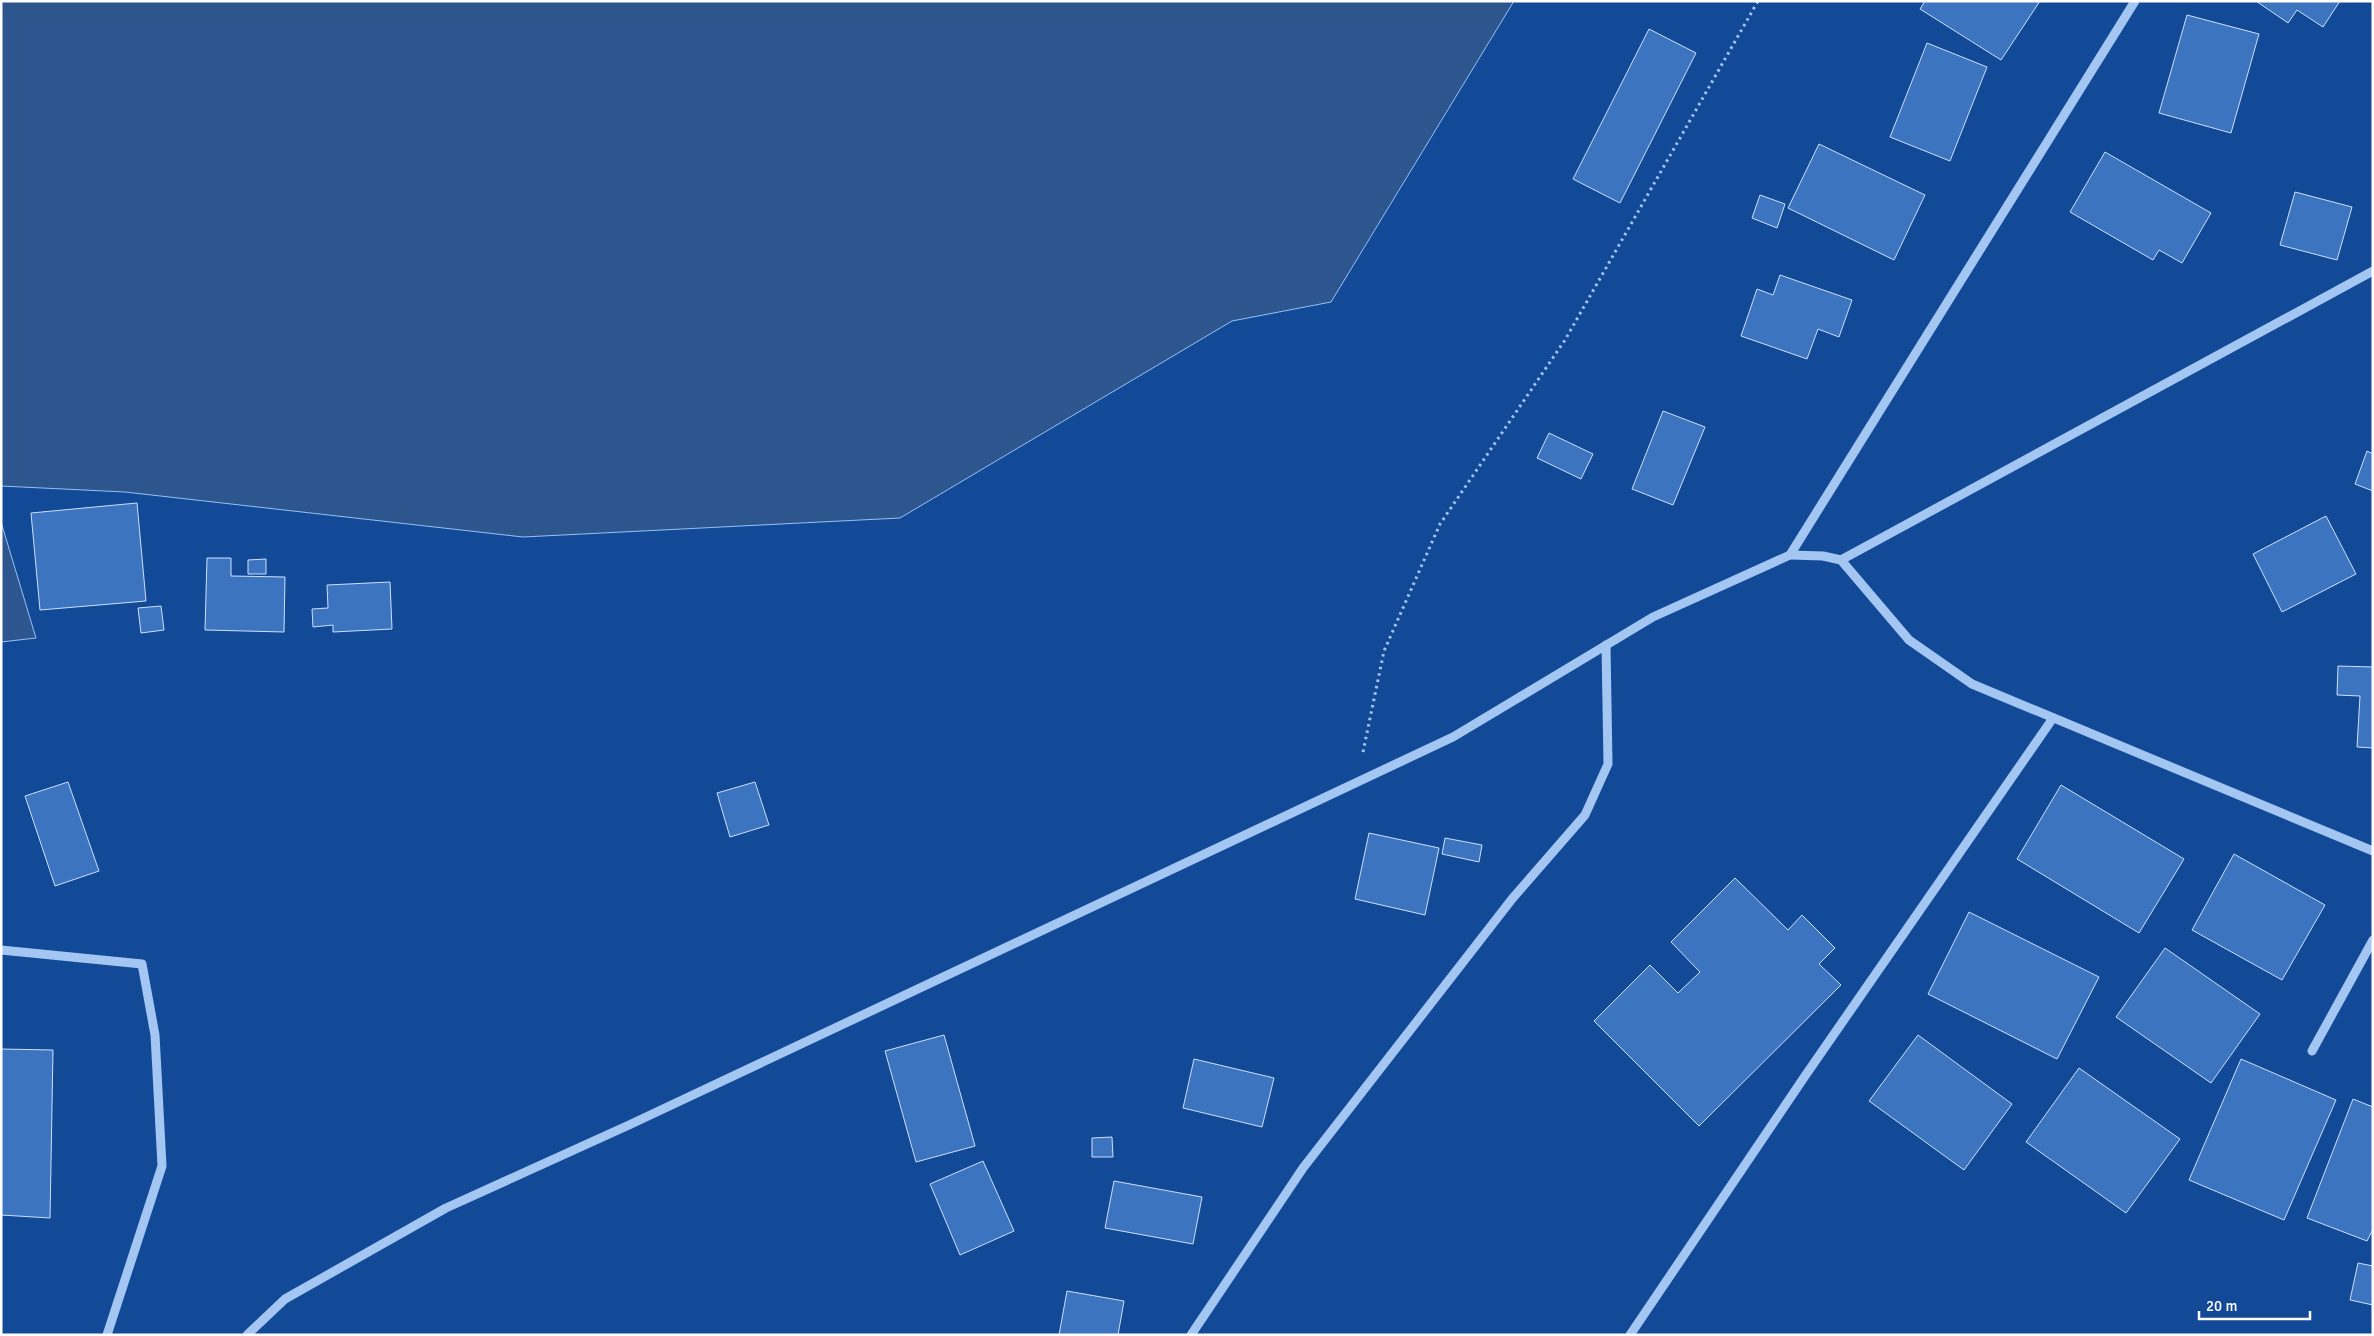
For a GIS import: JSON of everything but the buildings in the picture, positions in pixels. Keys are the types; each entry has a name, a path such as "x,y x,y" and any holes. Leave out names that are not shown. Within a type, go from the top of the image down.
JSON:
{"street":[{"path":"1790,554 2135,1"},
{"path":"1840,560 2373,272"},
{"path":"247,1335 285,1298 446,1208 629,1125 1453,736 1653,617 1790,554 1823,556 1840,560 1909,640 1972,684 2373,851"},
{"path":"1191,1335 1309,1161 1512,899 1585,815 1608,764 1606,645"},
{"path":"1630,1335 1799,1084 2052,718"},
{"path":"2312,1051 2373,940"},
{"path":"1,950 142,964 155,1035 162,1166 107,1335"}],"path":[{"path":"1357,782 1384,651 1440,524 1565,340 1758,1"}],"water":[{"path":"1,1 1514,1 1331,302 1232,321 900,518 523,537 125,492 1,486"},
{"path":"1,522 36,638 1,642"}]}
